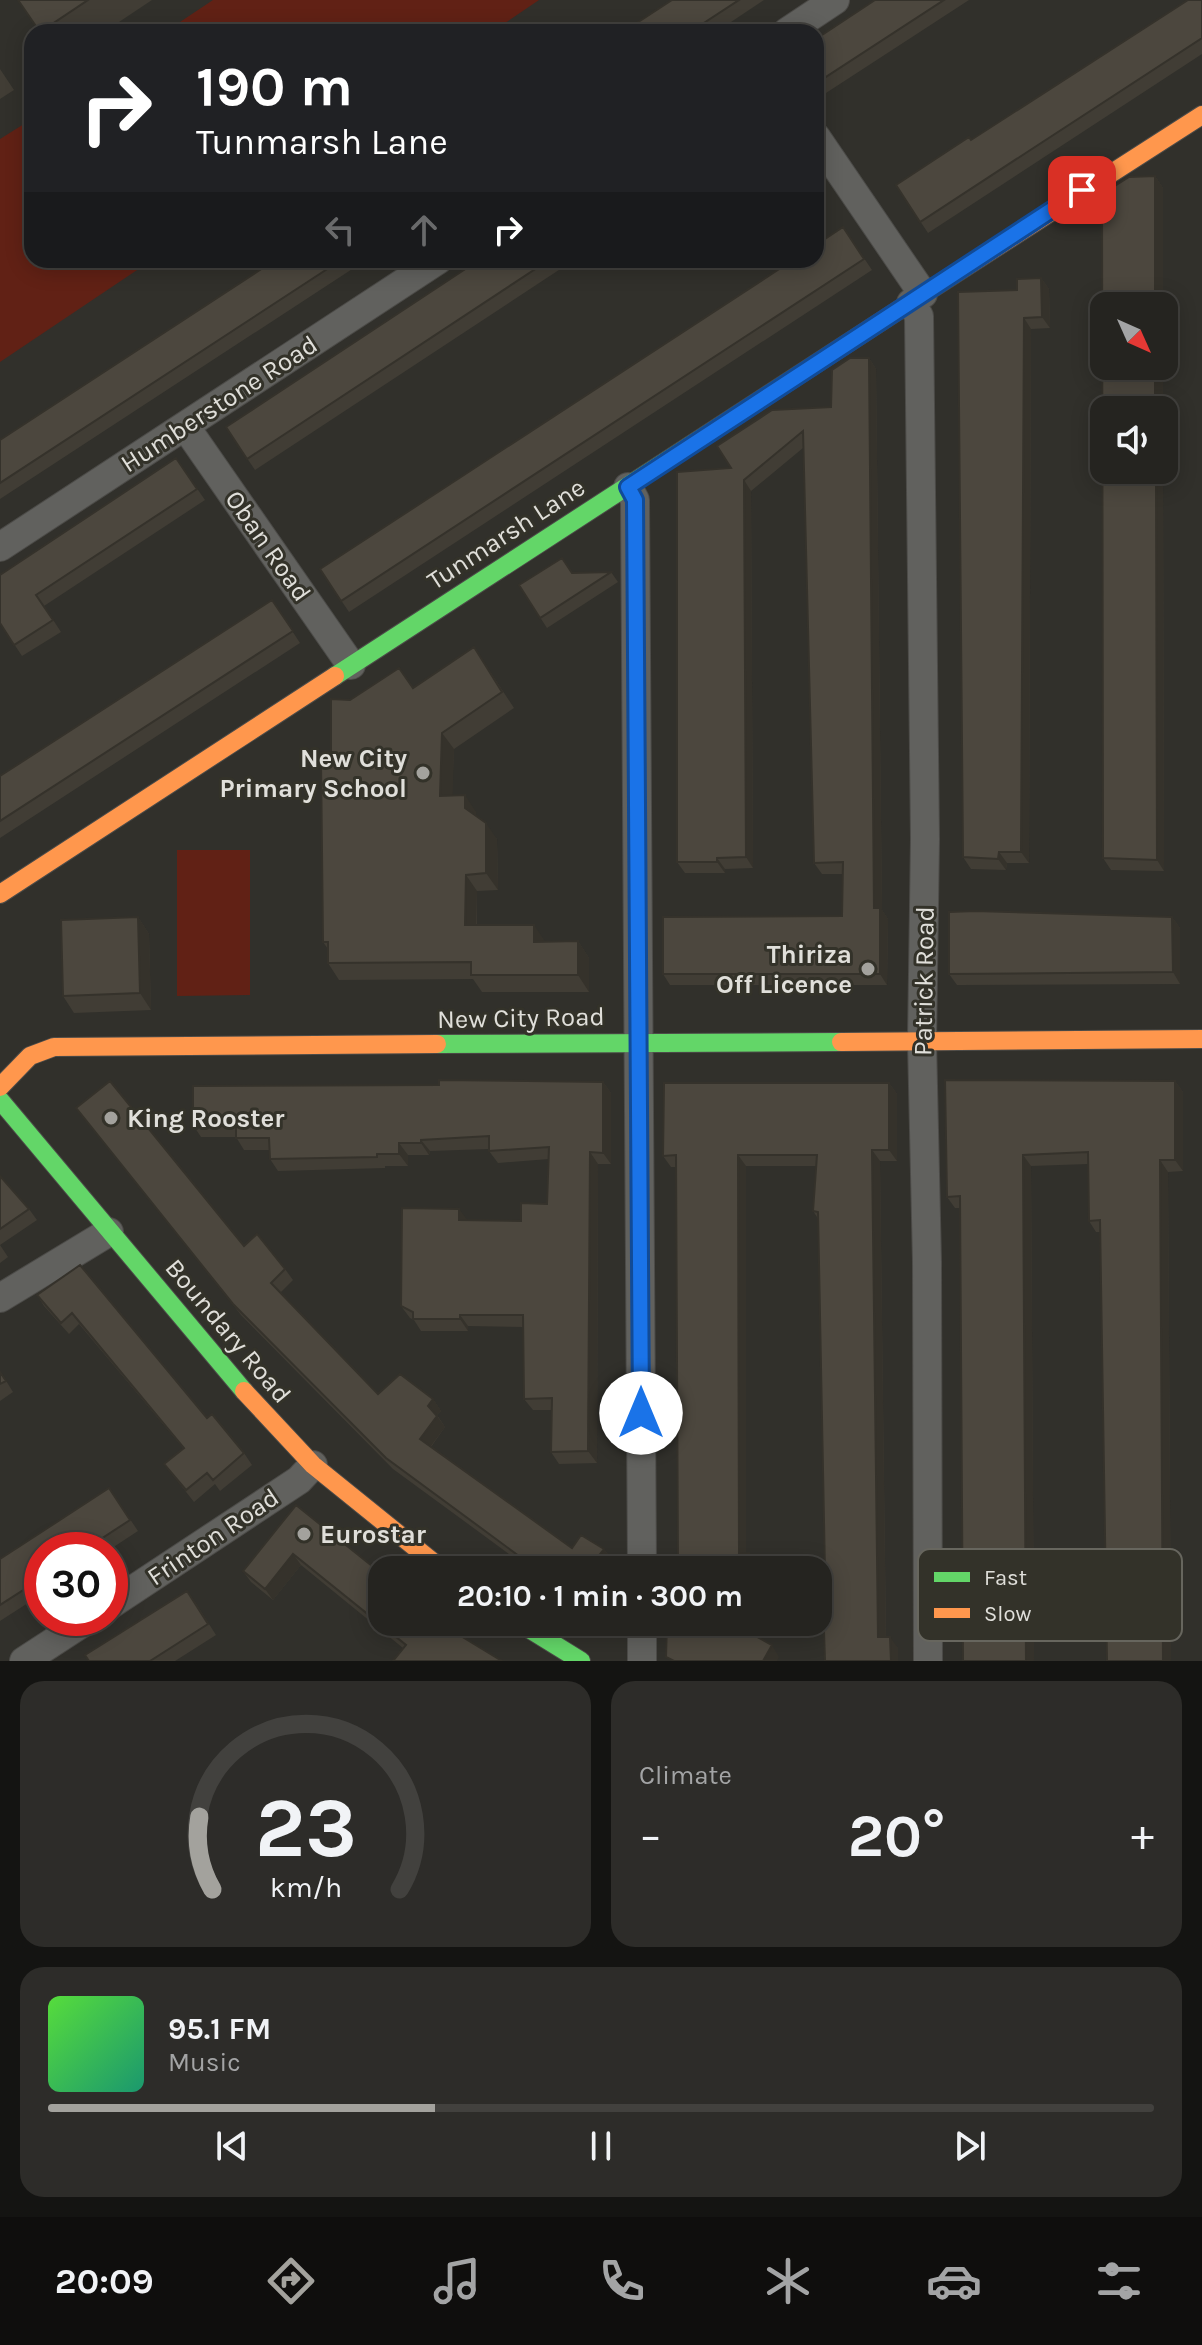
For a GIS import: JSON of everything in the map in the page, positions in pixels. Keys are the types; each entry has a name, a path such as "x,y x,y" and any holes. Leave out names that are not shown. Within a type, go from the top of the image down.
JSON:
{"street":[{"path":"799,24 835,0"},
{"name":"Tunmarsh Lane","path":"0,894 917,298 1200,120"},
{"path":"824,150 917,298"},
{"name":"Humberstone Road","path":"0,547 426,268"},
{"name":"Patrick Road","path":"917,298 925,839 922,1042 927,1262 928,1549"},
{"name":"Oban Road","path":"185,426 351,665"},
{"path":"628,487 635,500 642,1556"},
{"name":"New City Road","path":"0,1087 30,1056 54,1047 1202,1039"},
{"name":"Boundary Road","path":"0,1100 264,1415 313,1465 426,1556"},
{"path":"0,1298 109,1232"},
{"name":"Frinton Road","path":"128,1593 299,1480 313,1465"},
{"path":"42,1656 67,1636"},
{"path":"541,1636 581,1661"},
{"path":"642,1636 642,1661"},
{"name":"Patrick Road","path":"928,1641 928,1661"}],"shaded area":[{"path":"213,0 539,0 504,24 177,24"},
{"path":"24,124 24,268 140,268 0,362 0,139"},
{"path":"177,850 250,850 250,995 177,996"}],"building":[{"path":"18,0 88,0 52,24 34,24"},
{"path":"672,0 739,0 702,24 635,24"},
{"path":"875,0 944,0 824,78 824,34"},
{"path":"1188,0 1202,0 1202,38 920,222 896,185"},
{"path":"1155,176 1155,292 1102,292 1102,194 1129,177"},
{"path":"843,227 864,259 341,601 320,569 781,268 824,268 824,240"},
{"path":"263,268 329,268 0,483 0,440"},
{"path":"467,268 537,268 247,459 226,427"},
{"path":"1041,278 1042,317 1024,318 1021,852 999,852 998,859 963,857 958,292 1017,290 1017,279"},
{"path":"850,358 869,358 874,908 880,908 880,974 663,974 663,917 842,916 843,862 814,863 803,431 744,480 746,857 717,858 717,862 677,862 677,472 731,468 717,446 772,410 831,407 832,370"},
{"path":"1102,380 1155,380 1155,396 1102,396"},
{"path":"176,458 197,489 36,595 53,620 14,645 0,623 0,575"},
{"path":"1102,484 1156,484 1157,860 1103,858"},
{"path":"562,558 572,573 611,572 540,618 519,585"},
{"path":"272,600 293,631 0,821 0,776"},
{"path":"474,647 502,692 442,733 440,796 465,795 465,808 486,823 486,873 466,875 465,925 534,925 534,942 578,941 578,975 471,975 471,962 328,963 328,942 323,942 321,761 331,761 331,699 350,700 399,668 413,688"},
{"path":"949,912 1172,917 1173,972 949,974"},
{"path":"138,917 140,993 63,996 61,920"},
{"path":"439,1080 603,1082 603,1153 590,1152 588,1451 551,1452 552,1398 524,1399 523,1315 413,1319 413,1312 401,1306 402,1208 459,1209 459,1220 521,1221 521,1203 547,1204 549,1147 489,1151 489,1136 399,1143 399,1154 377,1154 377,1157 270,1159 269,1138 236,1138 236,1126 193,1125 193,1086 439,1085"},
{"path":"945,1080 1175,1081 1175,1160 1160,1160 1162,1549 1105,1549 1100,1220 1089,1221 1088,1152 1023,1155 1025,1549 962,1549 960,1196 947,1197"},
{"path":"110,1081 244,1246 257,1234 285,1269 271,1283 378,1394 400,1374 433,1399 428,1406 437,1416 420,1439 572,1548 581,1535 604,1549 598,1556 519,1556 386,1458 233,1304 76,1108"},
{"path":"664,1083 889,1083 889,1150 872,1150 878,1637 890,1637 891,1661 825,1661 824,1636 832,1636 832,1556 825,1556 818,1212 813,1211 817,1155 738,1155 739,1554 749,1553 749,1556 678,1556 676,1155 663,1156"},
{"path":"0,1176 29,1209 0,1229"},
{"path":"80,1265 207,1418 212,1414 244,1453 213,1480 207,1473 186,1490 164,1464 184,1448 72,1313 61,1323 37,1295"},
{"path":"109,1488 130,1520 112,1532 41,1532"},
{"path":"296,1505 368,1563 368,1614 293,1554 265,1589 243,1571"},
{"path":"24,1543 24,1590 0,1605 0,1559"},
{"path":"187,1591 208,1624 150,1661 89,1661 85,1655 115,1636 128,1636 128,1628"},
{"path":"395,1636 461,1636 502,1661 393,1661 406,1645"},
{"path":"667,1636 756,1636 772,1645 763,1661 674,1661 666,1657"},
{"path":"963,1641 1026,1641 1026,1661 963,1661"},
{"path":"1107,1641 1163,1641 1163,1661 1107,1661"}],"traffic: fast":[{"path":"335,676 908,304"},
{"path":"437,1044 841,1042"},
{"path":"0,1100 244,1391"},
{"path":"541,1636 581,1661"}],"traffic: slow":[{"path":"908,304 1202,115"},
{"path":"0,894 335,676"},
{"path":"841,1042 1202,1039"},
{"path":"0,1087 30,1056 54,1047 437,1044"},
{"path":"244,1391 313,1465 426,1556"}],"place":[{"name":"New City Primary School","path":"423,773"},
{"name":"Thiriza Off Licence","path":"868,969"},
{"name":"King Rooster","path":"111,1118"},
{"name":"Eurostar","path":"304,1534"}],"route":[{"path":"641,1413 638,683 635,500 628,487 1082,190"}]}
